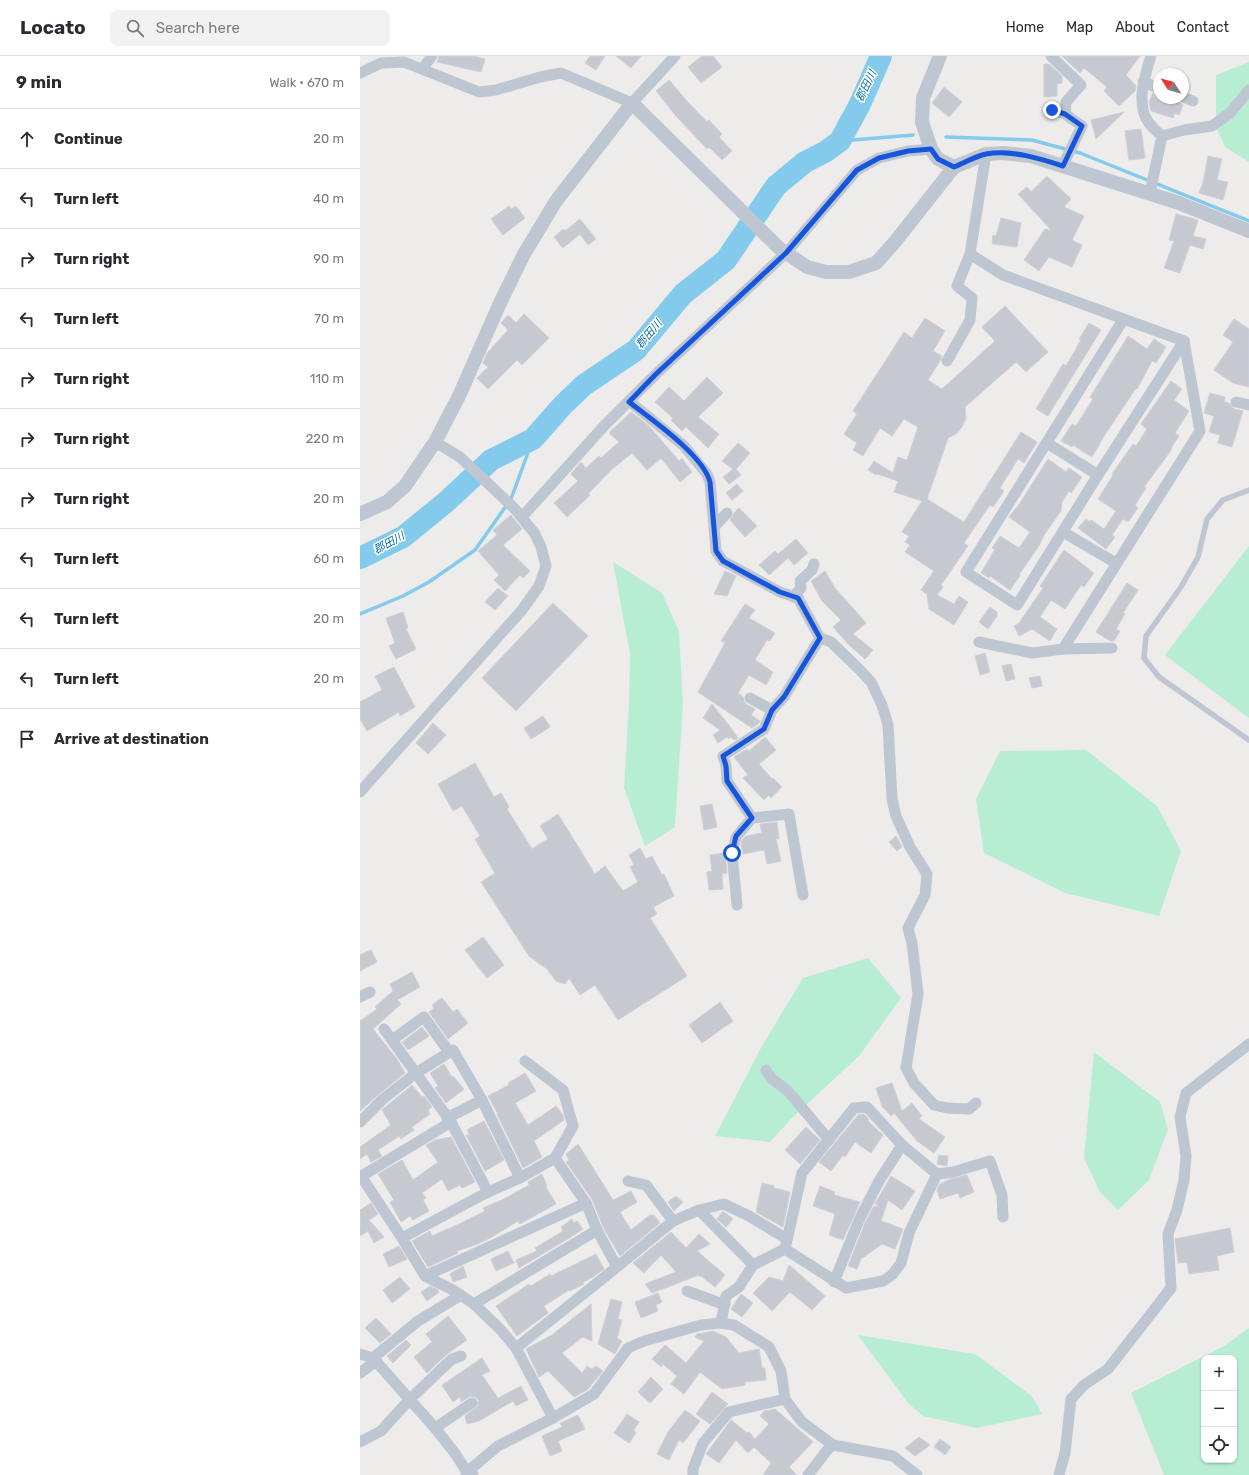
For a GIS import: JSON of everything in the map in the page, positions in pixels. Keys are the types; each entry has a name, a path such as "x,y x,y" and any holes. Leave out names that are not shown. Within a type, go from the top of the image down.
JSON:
{"street":[{"path":"422,69 432,56"},
{"path":"360,514 387,502 405,486 435,442 459,396 500,303 524,254 556,201 632,103 675,56"},
{"path":"940,56 923,98 922,122 931,149 938,159 954,167"},
{"path":"1051,56 1082,85 1066,102 1065,114"},
{"path":"1151,56 1143,82 1143,111 1148,122 1162,136"},
{"path":"360,73 382,63 404,62 479,92 496,90 561,73 632,103 782,251 807,267 826,272 850,272 876,263 894,243 954,167 986,154 1003,153 1065,162 1151,189 1179,203 1249,231"},
{"path":"1143,82 1153,86"},
{"path":"1162,136 1184,130 1212,126 1230,113 1249,90"},
{"path":"1052,110 1065,114 1082,126 1065,162"},
{"path":"1151,189 1162,136"},
{"path":"519,513 655,375 782,251 857,170 879,158 908,151 931,149"},
{"path":"947,361 970,320 972,298 957,286 970,254 986,154"},
{"path":"970,254 1003,275 1184,341"},
{"path":"1123,320 966,572 1017,605 1184,341"},
{"path":"1062,649 1200,431 1184,341"},
{"path":"629,402 684,446 708,474 716,551 723,561 780,592 798,598 820,638 831,642 871,682 882,705 888,725 892,799 896,816 910,846 927,874 925,895 908,928 912,943 918,994 906,1068 914,1083 934,1105 947,1108 969,1109 976,1103"},
{"path":"1236,402 1249,405"},
{"path":"360,792 522,610 539,586 546,566 541,547 535,534 519,513 460,457 435,442"},
{"path":"1047,443 1098,476"},
{"path":"714,526 727,513"},
{"path":"1063,532 1116,563"},
{"path":"793,597 801,588 800,581 812,570 814,564"},
{"path":"752,818 727,781 726,766 723,756 764,729 772,710 784,697 820,638"},
{"path":"979,642 1032,653 1062,649 1112,648"},
{"path":"750,698 772,710"},
{"path":"737,904 732,853 736,836 752,818 789,814 803,895"},
{"path":"392,1040 424,1017 449,1052"},
{"path":"384,1029 449,1120 488,1192"},
{"path":"1059,1475 1065,1453 1071,1399 1084,1385 1108,1369 1171,1288 1168,1234 1177,1210 1184,1180 1186,1156 1180,1117 1186,1093 1249,1044"},
{"path":"360,1122 383,1099 416,1073 453,1050 482,1100 520,1178"},
{"path":"402,1238 488,1192 520,1178 555,1158 573,1126 563,1090 525,1061"},
{"path":"766,1070 772,1079 788,1091 829,1140"},
{"path":"482,1100 361,1176 425,1276 461,1295 474,1304 501,1330 516,1348 553,1418"},
{"path":"721,1323 726,1296 739,1287 753,1266 786,1244 802,1173 854,1108 867,1107 902,1145 937,1174 953,1172 990,1161 1002,1195 1003,1217"},
{"path":"834,1282 862,1214 878,1181 902,1145"},
{"path":"555,1158 586,1203 597,1230 617,1267"},
{"path":"516,1348 673,1221 699,1210 724,1204 749,1216 834,1282 846,1288 882,1281 892,1275 901,1263 909,1232 937,1174"},
{"path":"628,1181 646,1185 673,1221"},
{"path":"425,1276 586,1203"},
{"path":"699,1210 753,1266"},
{"path":"474,1304 597,1230"},
{"path":"687,1291 725,1305"},
{"path":"360,1373 418,1321 461,1295"},
{"path":"360,1354 375,1359 435,1428 469,1474 498,1446 553,1418 594,1394 628,1348 644,1341 701,1325 721,1323 734,1325 769,1347 781,1371 785,1399 802,1422 833,1445 893,1456 917,1475"},
{"path":"360,1442 381,1431 410,1399 452,1358 461,1356"},
{"path":"693,1475 693,1470 703,1442 729,1412 785,1399"},
{"path":"435,1428 472,1404"},
{"path":"808,1475 828,1449 833,1445"}],"lane":[{"path":"1249,490 1223,500 1208,519 1198,557 1182,587 1146,636 1144,658 1159,677 1249,740"}],"green space":[{"path":"1249,62 1249,162 1225,147 1216,127 1216,75"},
{"path":"1249,546 1249,718 1165,655"},
{"path":"613,562 662,593 679,631 683,704 675,827 645,846 624,788 630,654"},
{"path":"1086,750 1157,806 1181,851 1159,916 1065,893 984,853 976,799 1000,751"},
{"path":"868,958 901,998 859,1056 791,1119 770,1142 715,1136 762,1046 803,978"},
{"path":"1094,1052 1160,1102 1168,1129 1149,1180 1118,1210 1100,1192 1084,1158"},
{"path":"1249,1328 1249,1475 1164,1475 1131,1393 1201,1358 1201,1463 1237,1463 1237,1355 1206,1355 1224,1346"},
{"path":"858,1335 975,1354 1032,1396 1042,1414 977,1428 923,1416 908,1403"}],"building":[{"path":"439,56 473,56 485,59 481,72 437,62"},
{"path":"590,56 605,56 596,70 585,63"},
{"path":"616,56 641,56 631,68"},
{"path":"702,56 713,56 722,67 701,83 688,67"},
{"path":"1062,56 1140,56 1126,75 1136,86 1135,91 1119,106 1104,91 1107,87 1084,68 1080,73"},
{"path":"1044,64 1049,64 1062,76 1062,83 1057,84 1057,96 1044,97"},
{"path":"669,80 707,122 709,120 722,134 719,137 732,151 722,160 709,147 707,149 676,116 656,91"},
{"path":"944,87 962,102 949,117 932,103"},
{"path":"1153,93 1153,104 1183,105 1179,115 1175,113 1173,118 1151,111 1149,102"},
{"path":"1124,112 1096,139 1091,120"},
{"path":"1141,129 1145,158 1129,160 1125,131"},
{"path":"1208,156 1222,159 1217,180 1228,182 1223,200 1199,193 1203,183"},
{"path":"1047,176 1071,199 1064,207 1084,216 1072,240 1082,245 1072,267 1049,257 1039,271 1024,260 1045,229 1052,231 1018,194 1027,187 1031,192"},
{"path":"509,206 511,209 516,206 525,218 503,235 491,219"},
{"path":"1176,214 1198,220 1193,236 1206,239 1203,249 1190,245 1180,273 1164,268 1174,241 1169,240"},
{"path":"1001,218 1021,223 1017,247 992,244 993,235 996,236"},
{"path":"580,219 596,239 588,245 580,234 563,248 554,237 563,229 565,231"},
{"path":"1005,306 1048,352 1026,372 1016,362 965,407 966,418 962,427 956,434 948,438 927,499 964,522 1021,432 1037,442 1024,463 1018,459 1000,488 1004,491 993,507 990,505 964,543 968,546 941,585 943,587 937,595 954,604 959,596 968,602 954,625 929,609 927,594 921,590 934,571 905,552 910,545 905,542 909,536 902,532 922,501 894,492 898,481 877,474 876,475 868,470 874,461 893,473 898,457 907,460 918,427 904,419 892,436 880,428 863,456 853,450 857,443 844,434 857,414 853,411 904,332 912,338 925,318 945,331 933,351 942,356 928,380 942,389 995,341 982,327"},
{"path":"524,314 549,338 522,365 517,360 488,389 477,378 488,367 483,363 487,353 508,330 501,323 508,315 516,323"},
{"path":"1234,319 1249,329 1249,387 1233,383 1214,370 1233,342 1223,335"},
{"path":"1089,323 1101,330 1048,416 1036,409 1063,364 1066,366 1081,340 1079,339"},
{"path":"1128,336 1147,349 1154,339 1166,347 1156,363 1152,361 1137,389 1136,388 1102,439 1092,457 1073,445 1072,447 1061,441 1072,424 1076,426 1093,399 1090,397"},
{"path":"707,377 723,393 698,417 719,434 708,448 686,427 682,431 671,420 673,418 655,402 669,387 684,401"},
{"path":"1171,381 1182,389 1174,400 1189,411 1175,433 1179,436 1171,448 1172,449 1144,487 1146,488 1135,505 1138,508 1128,522 1123,519 1112,535 1115,537 1106,549 1078,528 1086,519 1090,522 1091,520 1104,529 1116,511 1098,499 1113,475 1112,474 1133,444 1136,446 1147,429 1141,424"},
{"path":"1210,393 1225,397 1224,402 1229,403 1234,409 1243,411 1232,447 1218,443 1220,435 1209,432 1214,416 1204,413"},
{"path":"631,412 649,426 679,461 682,458 692,472 680,482 661,458 647,470 632,453 611,470 588,494 590,495 567,517 554,503 578,481 571,474 581,462 586,468 599,456 601,458 619,442 609,433"},
{"path":"738,443 750,453 736,469 741,475 729,484 723,477 733,469 722,461"},
{"path":"1048,459 1066,472 1069,468 1082,477 1071,493 1069,491 1062,502 1061,511 1044,535 1040,544 1010,590 990,576 989,578 981,573 995,549 992,548 1000,536 1019,548 1030,532 1009,517 1020,503"},
{"path":"737,484 743,491 732,500 726,493"},
{"path":"739,508 757,526 745,537 730,520"},
{"path":"511,515 522,529 503,545 530,571 523,578 520,575 505,591 494,580 499,575 478,551 497,535 493,530"},
{"path":"796,539 808,553 794,565 788,558 769,575 759,565 775,551 778,554"},
{"path":"1064,550 1094,573 1084,587 1081,585 1065,609 1051,600 1040,617 1057,629 1050,641 1032,629 1019,636 1014,626 1019,623 1043,588 1040,586"},
{"path":"725,571 736,576 727,596 714,594"},
{"path":"825,571 835,588 866,623 853,634 873,650 865,659 850,646 833,627 841,620 822,601 811,581"},
{"path":"1127,583 1138,590 1123,613 1125,614 1116,629 1120,631 1114,641 1110,641 1096,632"},
{"path":"498,588 508,596 495,610 485,602"},
{"path":"553,603 588,636 516,711 482,678"},
{"path":"745,604 755,610 749,618 775,633 770,641 767,640 755,660 773,672 766,685 749,675 738,693 743,697 746,704 755,709 751,715 760,721 752,728 698,692 725,643 721,641"},
{"path":"990,607 997,612 997,616 988,629 979,622"},
{"path":"403,612 408,628 406,629 416,649 396,659 389,646 395,643 386,618"},
{"path":"985,653 990,672 980,675 975,656"},
{"path":"1011,664 1015,679 1006,681 1002,666"},
{"path":"394,667 415,707 400,716 399,712 367,731 360,719 360,702 382,690 375,676"},
{"path":"1040,676 1042,686 1032,688 1029,678"},
{"path":"712,704 738,738 735,740 727,737 718,743 713,735 720,730 703,718"},
{"path":"543,716 550,727 531,739 524,728"},
{"path":"433,723 446,735 428,754 416,743"},
{"path":"765,737 776,750 759,764 772,779 773,778 782,787 771,798 769,795 764,800 743,778 748,775 734,757 747,749 749,751"},
{"path":"475,763 494,797 501,793 509,807 507,809 532,849 548,839 540,826 558,814 595,874 605,866 623,891 638,882 630,867 634,865 629,855 640,848 646,859 652,856 662,875 664,874 674,896 653,907 657,914 650,918 687,976 618,1020 595,985 580,995 569,978 565,984 556,981 547,969 529,956 481,882 495,873 475,839 480,836 462,806 453,811 438,784"},
{"path":"712,804 717,827 704,830 700,806"},
{"path":"777,822 779,839 776,839 781,861 767,864 764,850 743,854 741,844 742,840 746,836 762,833 760,824"},
{"path":"896,836 902,847 897,851 889,842"},
{"path":"725,853 727,873 722,874 723,889 709,890 707,872 712,871 710,855"},
{"path":"483,937 504,965 487,978 465,950"},
{"path":"371,950 377,962 360,971 360,955"},
{"path":"412,972 420,987 397,1000 401,1004 373,1029 397,1059 405,1073 360,1111 360,1021 377,1009 375,1007 393,991 390,984"},
{"path":"442,998 453,1012 457,1009 468,1023 448,1039 429,1012 434,1008 432,1005"},
{"path":"720,1002 733,1021 702,1043 689,1025"},
{"path":"422,1027 429,1036 408,1050 402,1042"},
{"path":"444,1064 452,1077 453,1076 464,1089 446,1103 435,1088 438,1086 430,1073"},
{"path":"525,1073 536,1091 515,1103 528,1125 556,1106 563,1115 564,1120 534,1141 542,1157 523,1168 488,1096 509,1085 508,1083"},
{"path":"892,1083 902,1111 912,1103 922,1116 919,1119 945,1137 934,1153 917,1141 894,1113 891,1116 882,1106 876,1088"},
{"path":"412,1085 422,1097 424,1096 432,1107 428,1110 430,1114 412,1127 414,1130 401,1139 399,1136 378,1150 382,1156 371,1162 367,1154 360,1159 360,1147 391,1125 382,1110"},
{"path":"864,1114 869,1120 868,1121 883,1135 871,1153 855,1142 845,1157 843,1155 831,1171 819,1162 858,1115"},
{"path":"484,1121 504,1160 485,1171 466,1135 470,1135 467,1130"},
{"path":"806,1127 820,1140 800,1164 785,1150"},
{"path":"451,1137 475,1182 462,1188 460,1185 448,1191 442,1179 422,1193 426,1198 423,1200 429,1211 413,1220 410,1216 401,1222 390,1202 394,1200 378,1174 402,1160 413,1180 438,1162 426,1145 435,1140"},
{"path":"578,1144 613,1200 631,1191 637,1202 620,1212 631,1230 650,1215 654,1215 660,1223 620,1256 603,1227 592,1199 566,1162 569,1160 566,1154"},
{"path":"939,1155 948,1156 947,1166 937,1164"},
{"path":"542,1174 547,1186 546,1187 556,1204 520,1224 518,1221 492,1237 478,1244 457,1251 458,1253 428,1267 412,1241 430,1231 432,1236 485,1211 483,1208 502,1200 529,1185 528,1182"},
{"path":"967,1175 974,1192 960,1198 958,1193 940,1199 937,1190 940,1184 950,1179"},
{"path":"891,1176 915,1191 902,1210 888,1200 881,1221 903,1229 895,1249 882,1244 861,1259 857,1269 848,1266 865,1223 874,1206 880,1207 875,1204"},
{"path":"762,1183 790,1192 783,1227 756,1212"},
{"path":"820,1186 835,1192 834,1195 860,1202 843,1240 829,1235 835,1214 813,1206"},
{"path":"676,1196 683,1202 674,1211 668,1202"},
{"path":"371,1203 378,1214 369,1220 384,1237 374,1243 368,1231 360,1236 360,1210"},
{"path":"723,1211 733,1219 726,1227 717,1219"},
{"path":"572,1219 574,1223 577,1221 583,1229 519,1268 516,1260 537,1251 535,1248 563,1231 561,1227"},
{"path":"1230,1228 1234,1252 1217,1256 1219,1270 1189,1274 1187,1262 1178,1263 1175,1239"},
{"path":"671,1232 686,1248 699,1234 710,1244 697,1251 725,1275 715,1287 699,1275 652,1293 645,1284 676,1272 661,1255 644,1273 633,1263"},
{"path":"399,1246 407,1259 389,1267 383,1254"},
{"path":"508,1251 514,1263 496,1271 491,1259"},
{"path":"596,1254 604,1269 583,1282 584,1284 570,1291 569,1290 544,1306 548,1313 517,1336 496,1306 529,1284 531,1286 550,1274 551,1276"},
{"path":"789,1265 825,1296 812,1310 790,1292 772,1311 753,1293 769,1277 783,1281"},
{"path":"463,1266 467,1277 453,1282 450,1274"},
{"path":"400,1277 410,1289 392,1303 383,1290"},
{"path":"430,1286 439,1292 427,1301 421,1292"},
{"path":"658,1293 662,1302 656,1305 658,1311 641,1318 635,1302"},
{"path":"741,1294 753,1303 742,1317 731,1309"},
{"path":"611,1299 622,1302 618,1319 622,1320 617,1338 622,1341 615,1354 598,1344"},
{"path":"591,1304 592,1341 583,1337 562,1353 582,1373 587,1366 592,1369 596,1366 603,1371 587,1390 574,1397 548,1371 539,1377 526,1349 552,1335"},
{"path":"448,1316 467,1340 447,1354 427,1373 414,1357 432,1342 426,1334"},
{"path":"376,1318 391,1334 380,1343 365,1328"},
{"path":"713,1331 726,1337 739,1353 759,1349 762,1368 765,1368 766,1380 745,1382 745,1385 722,1389 700,1372 684,1394 671,1384 677,1376 663,1364 661,1367 652,1359 665,1345 686,1363 704,1341 695,1337 697,1334"},
{"path":"406,1340 411,1345 393,1363 387,1356"},
{"path":"482,1358 490,1371 482,1375 498,1398 521,1386 528,1400 516,1406 513,1401 479,1421 467,1424 465,1416 478,1406 478,1399 471,1396 461,1402 460,1397 453,1402 442,1385"},
{"path":"651,1377 663,1389 650,1403 638,1392"},
{"path":"712,1392 728,1404 710,1424 696,1414"},
{"path":"775,1409 813,1442 789,1467 797,1475 763,1475 771,1463 754,1447 748,1453 736,1440 719,1463 706,1454 731,1420 747,1433 749,1432 755,1439 769,1424 760,1416 764,1411"},
{"path":"685,1410 700,1421 683,1443 679,1440 669,1460 657,1454 668,1432"},
{"path":"627,1414 639,1422 634,1430 636,1433 629,1443 614,1433"},
{"path":"578,1415 585,1429 558,1441 562,1451 550,1456 542,1436 562,1427 560,1423"},
{"path":"919,1437 930,1445 915,1456 905,1448"},
{"path":"940,1439 951,1447 945,1455 934,1447"}],"waterway":[{"name":"郡田川","path":"360,558 403,537 446,502 491,460 533,439 563,405 584,385 636,350 683,294 726,260 776,186 805,162 825,152 840,141 860,104 881,56"},
{"path":"840,141 913,135"},
{"path":"946,137 1032,140 1080,153 1249,221"},
{"path":"360,614 403,596 429,582 475,550 511,499 533,439"}],"route":[{"path":"732,853 736,836 752,818 727,781 726,766 723,756 764,729 772,710 784,697 820,638 798,598 780,592 723,561 716,551 708,474 684,446 629,402 655,375 786,253 857,170 879,158 908,151 931,149 938,159 954,167 986,154 1003,153 1031,156 1063,166 1082,126 1065,114 1052,110"}]}
